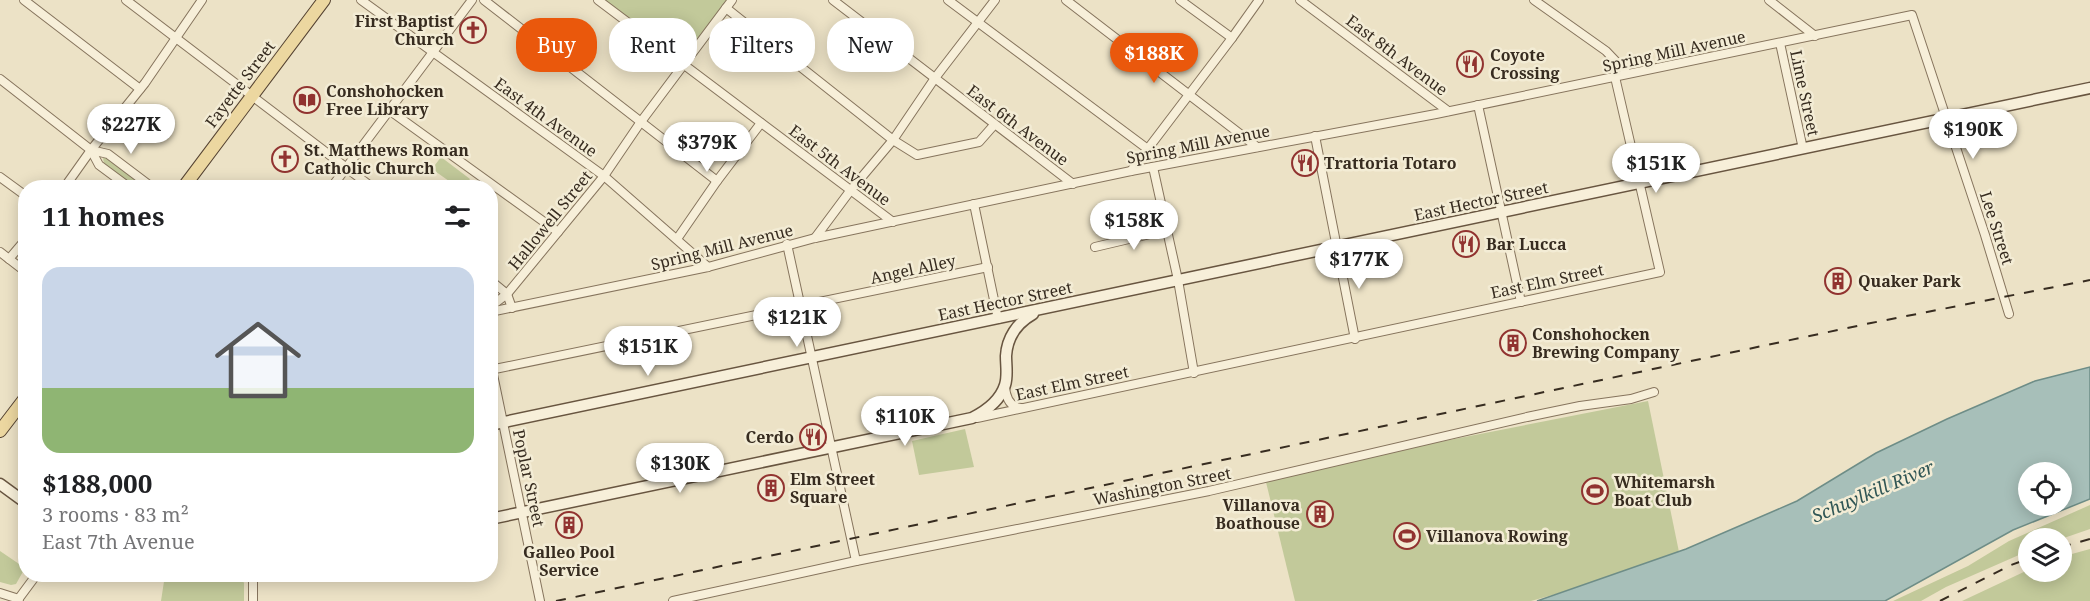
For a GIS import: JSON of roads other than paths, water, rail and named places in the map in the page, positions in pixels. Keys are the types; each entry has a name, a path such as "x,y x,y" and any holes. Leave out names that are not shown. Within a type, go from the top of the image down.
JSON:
{"main road":[{"name":"Fayette Street","path":"189,180 324,0"},
{"name":"East Hector Street","path":"498,423 2090,88"},
{"path":"972,418 989,408 1000,396 1005,386 1006,357 1009,342 1015,330 1024,319 1032,314 1056,306"},
{"path":"998,319 1007,328 1009,342"},
{"path":"0,431 18,408"},
{"name":"East Elm Street","path":"498,517 972,418"},
{"path":"0,484 18,497"}],"street":[{"path":"24,0 140,89"},
{"path":"126,0 363,180"},
{"path":"70,180 140,89 202,0"},
{"name":"East 4th Avenue","path":"361,0 604,176 708,267"},
{"path":"337,180 472,0"},
{"path":"484,0 717,181"},
{"name":"East 5th Avenue","path":"598,0 622,18"},
{"name":"Hallowell Street","path":"697,47 732,0"},
{"name":"East 6th Avenue","path":"833,0 1073,184"},
{"path":"948,0 1149,150"},
{"path":"815,238 850,191 893,140 935,78 995,0"},
{"path":"1066,0 1257,147"},
{"path":"1180,0 1232,38"},
{"path":"1131,171 1149,150 1259,0"},
{"name":"East 8th Avenue","path":"1300,0 1448,111"},
{"path":"1769,0 1815,36"},
{"path":"1536,1 1605,51 1627,73"},
{"path":"726,8 893,140 917,155 979,142 994,125"},
{"name":"Spring Mill Avenue","path":"498,311 708,267 787,244 1131,171 1448,111 1912,15"},
{"name":"Lee Street","path":"1912,15 2009,314"},
{"name":"Lime Street","path":"1780,43 1803,149"},
{"name":"Hallowell Street","path":"498,301 507,294 604,176 678,72"},
{"name":"East 5th Avenue","path":"694,72 893,222"},
{"path":"1615,77 1638,183"},
{"path":"0,79 91,150 99,165 119,180"},
{"path":"1478,105 1521,302"},
{"path":"389,110 486,180"},
{"path":"677,239 761,123"},
{"path":"1315,136 1355,339"},
{"path":"91,150 108,154 142,180"},
{"path":"1153,167 1178,280 1194,373"},
{"path":"0,177 18,190"},
{"name":"East Elm Street","path":"972,418 1355,339 1660,272 1638,183"},
{"path":"498,189 558,232"},
{"path":"974,204 998,319"},
{"path":"1095,247 1167,231"},
{"path":"787,244 856,561"},
{"path":"9,259 18,248"},
{"path":"0,252 18,266"},
{"name":"Angel Alley","path":"498,369 988,267"},
{"path":"498,287 507,294 512,308"},
{"path":"1005,386 1007,399 1012,406 1029,407"},
{"name":"Washington Street","path":"673,601 856,561 1209,491 1527,417 1580,406 1631,399 1654,392"},
{"name":"Poplar Street","path":"498,400 540,601"},
{"path":"0,593 18,600 31,582"},
{"path":"253,582 253,601"}],"water":[{"name":"Schuylkill River","path":"2090,367 2090,499 2072,506 2072,462 2018,462 2018,516 2048,516 2013,530 1885,601 1537,601 1686,549 1797,501 1876,453 2035,381"}],"railway":[{"path":"556,601 1871,323 2090,280"},
{"path":"2072,544 2090,539"},
{"path":"1940,601 2018,563"}],"place":[{"name":"First Baptist Church","path":"473,30"},
{"name":"Coyote Crossing","path":"1470,64"},
{"name":"Conshohocken Free Library","path":"307,100"},
{"name":"St. Matthews Roman Catholic Church","path":"285,159"},
{"name":"Trattoria Totaro","path":"1305,163"},
{"name":"Bar Lucca","path":"1466,244"},
{"name":"Quaker Park","path":"1838,281"},
{"name":"Conshohocken Brewing Company","path":"1513,343"},
{"name":"Cerdo","path":"813,437"},
{"name":"Elm Street Square","path":"771,488"},
{"name":"Whitemarsh Boat Club","path":"1595,491"},
{"name":"Villanova Boathouse","path":"1320,514"},
{"name":"Galleo Pool Service","path":"569,525"},
{"name":"Villanova Rowing","path":"1407,536"}]}
